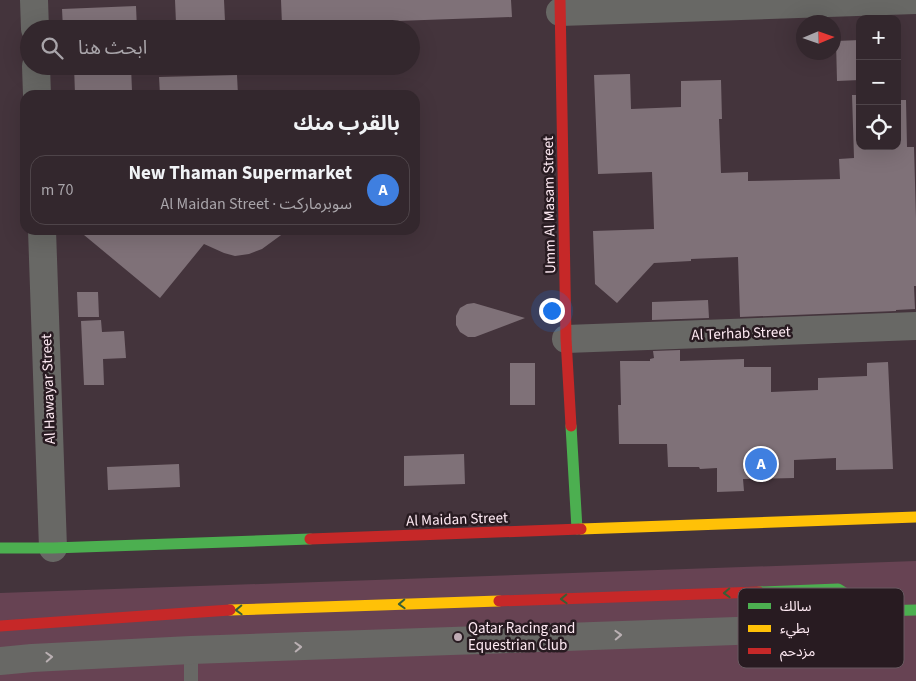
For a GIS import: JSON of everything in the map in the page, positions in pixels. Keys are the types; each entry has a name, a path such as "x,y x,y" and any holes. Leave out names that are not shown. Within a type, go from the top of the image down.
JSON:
{"street":[{"path":"34,0 35,20"},
{"path":"560,6 916,0"},
{"name":"Umm Al Masam Street","path":"560,6 566,339 577,530"},
{"path":"36,75 37,90"},
{"name":"Al Hawayar Street","path":"42,235 53,548"},
{"name":"Al Terhab Street","path":"566,339 916,326"},
{"name":"Al Maidan Street","path":"0,548 53,548 916,517"},
{"path":"0,626 226,610 738,592"},
{"path":"0,661 191,650 738,631"}],"lane":[{"path":"191,650 191,681"}],"shaded area":[{"name":"Qatar Racing and Equestrian Club","path":"916,561 916,681 0,681 0,593"}],"building":[{"path":"175,0 224,0 225,20 176,20"},
{"path":"281,0 511,0 512,17 420,20 282,20"},
{"path":"136,6 137,20 63,20 62,9"},
{"path":"856,40 856,80 837,81 836,60 841,60 841,41"},
{"path":"630,74 631,109 681,107 681,81 721,80 722,119 719,119 721,173 748,172 748,181 840,179 839,159 854,158 852,95 856,95 856,150 901,150 901,100 906,100 907,147 914,147 916,218 915,309 740,317 738,257 654,263 617,303 595,284 593,231 654,229 652,172 598,174 594,75"},
{"path":"74,75 131,75 132,90 75,90"},
{"path":"237,75 238,90 160,90 159,77"},
{"path":"84,235 281,235 262,249 249,254 235,256 204,244 160,298"},
{"path":"77,292 98,292 99,317 78,317"},
{"path":"708,300 709,318 652,320 652,302"},
{"path":"474,303 525,318 475,337 468,337 460,332 456,325 456,316 460,308"},
{"path":"101,320 102,332 124,331 126,358 103,359 104,385 84,385 81,321"},
{"path":"680,350 680,361 744,359 744,367 771,367 771,392 818,390 818,378 867,376 867,363 888,362 893,469 836,470 836,458 794,460 794,478 743,479 744,491 717,492 717,468 668,467 667,444 619,444 618,405 621,405 620,361 650,361 650,359 654,358 653,351"},
{"path":"510,363 535,363 535,405 510,405"},
{"path":"464,454 465,484 404,486 404,456"},
{"path":"179,464 180,487 108,490 107,467"}],"traffic: fast":[{"path":"571,426 577,529"},
{"path":"0,548 53,548 310,539"},
{"path":"904,610 916,610"}],"traffic: slow":[{"path":"581,529 916,517"},
{"path":"230,610 499,601"}],"traffic: jam":[{"path":"560,0 566,339 571,426"},
{"path":"310,539 581,529"},
{"path":"499,601 738,593"},
{"path":"0,626 230,610"}],"place":[{"name":"New Thaman Supermarket","path":"761,464"},
{"name":"Qatar Racing and Equestrian Club","path":"458,637"}]}
